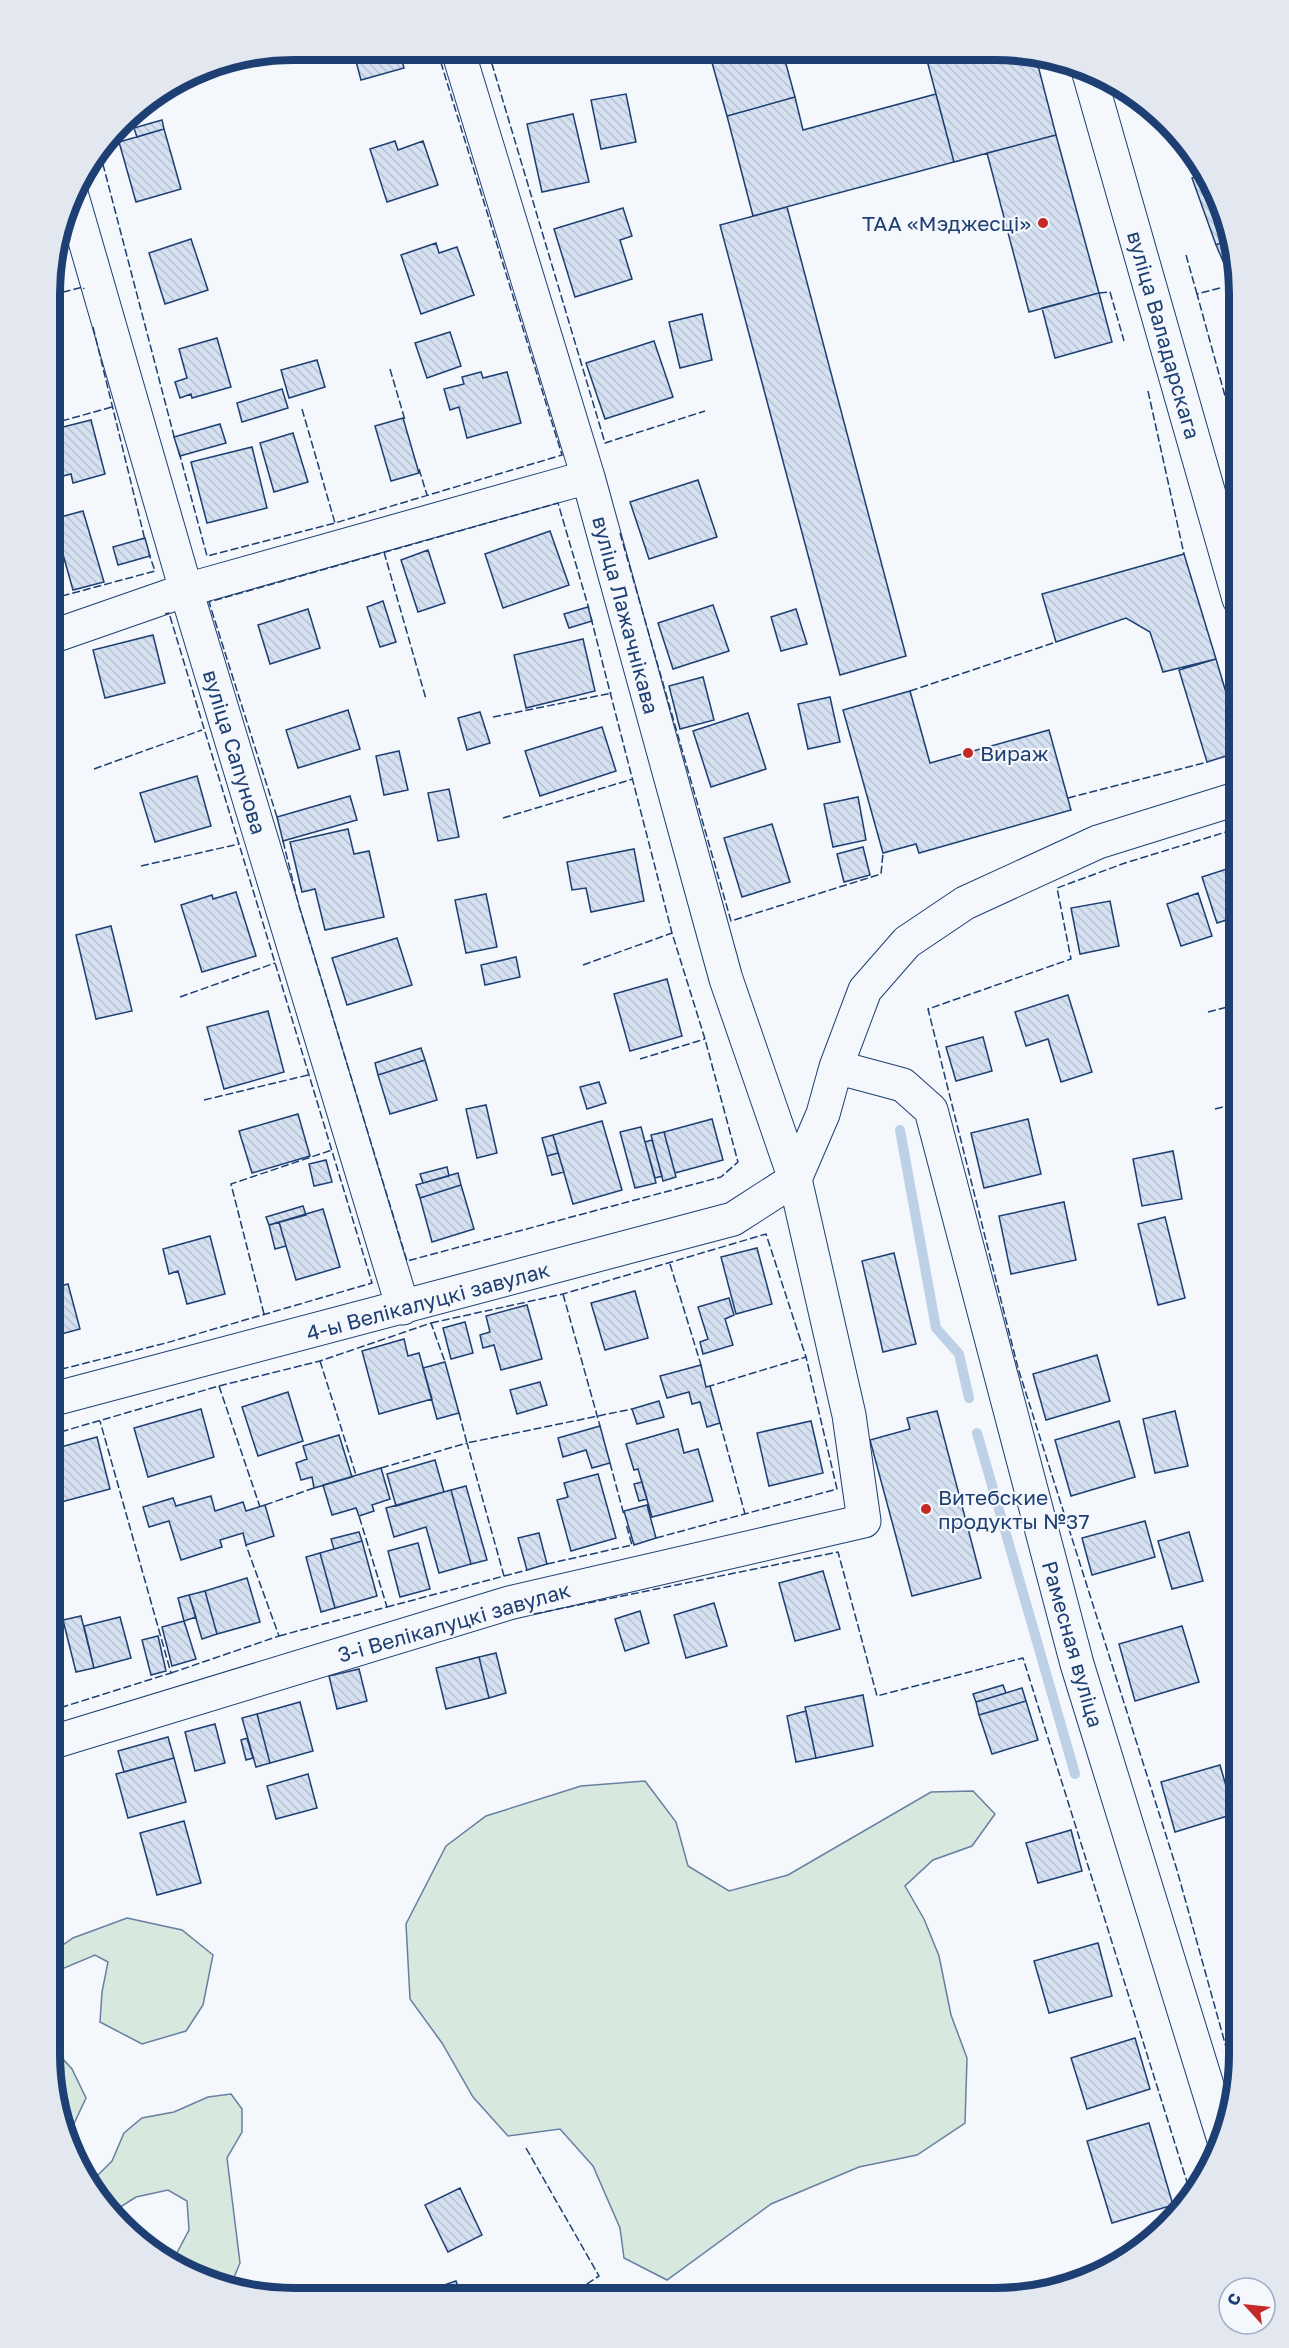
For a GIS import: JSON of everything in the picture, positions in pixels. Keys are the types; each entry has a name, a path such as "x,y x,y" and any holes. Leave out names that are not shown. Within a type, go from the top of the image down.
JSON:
{"street":[{"name":"вуліца Лажачнікава","path":"461,60 588,477 726,979 795,1179 849,1414 864,1521"},
{"name":"вуліца Валадарскага","path":"1091,81 1229,564"},
{"name":"вуліца Сапунова","path":"76,209 186,590 403,1308"},
{"path":"60,633 186,590 588,477"},
{"path":"795,1179 823,1114 836,1067 865,990 907,942 965,903 1098,842 1229,801"},
{"name":"Рамесная вуліца","path":"836,1067 903,1085 931,1110 1077,1664 1219,2123"},
{"name":"4-ы Велікалуцкі завулак","path":"60,1397 733,1219 795,1179"},
{"name":"3-і Велікалуцкі завулак","path":"60,1740 509,1603 864,1521"}],"shaded area":[{"path":"645,1781 676,1822 688,1866 729,1891 788,1875 931,1792 973,1791 995,1814 972,1846 933,1860 905,1886 924,1919 939,1956 951,2015 967,2058 965,2123 917,2155 859,2167 771,2204 667,2280 624,2258 620,2228 593,2166 560,2129 508,2136 473,2097 442,2043 410,1999 406,1924 446,1846 486,1816 581,1786"},
{"path":"127,1918 182,1930 213,1955 203,2005 186,2031 142,2044 100,2022 102,1992 108,1962 95,1955 64,1968 60,1975 60,1947 73,1938"},
{"path":"60,2056 72,2069 86,2098 72,2128 64,2100"},
{"path":"231,2094 242,2109 242,2132 227,2158 240,2263 233,2280 204,2270 175,2256 189,2230 187,2201 168,2190 136,2197 118,2208 95,2178 112,2161 124,2133 142,2118 174,2112 208,2097"}],"building":[{"path":"356,60 402,60 404,68 361,80"},
{"path":"711,60 785,60 795,97 727,116"},
{"path":"927,60 995,60 1037,64 1056,135 954,162"},
{"path":"626,94 636,142 601,149 591,100"},
{"path":"936,94 954,162 753,216 727,116 795,97 803,130"},
{"path":"573,114 589,182 542,192 527,124"},
{"path":"162,120 164,129 137,137 134,128"},
{"path":"164,129 181,189 136,202 119,142"},
{"name":"ТАА «Мэджесці»","path":"1056,135 1099,293 1029,312 987,153"},
{"path":"395,141 398,150 423,141 438,185 387,202 370,149"},
{"path":"1198,177 1217,219 1223,242 1216,245 1192,178"},
{"path":"787,207 906,656 840,675 720,225"},
{"path":"623,208 632,236 620,240 632,279 575,297 554,229"},
{"path":"191,239 208,290 165,304 149,253"},
{"path":"1223,242 1226,259 1223,261 1216,245"},
{"path":"436,243 439,253 457,247 474,295 421,314 401,255"},
{"path":"1099,293 1112,342 1055,358 1042,308"},
{"path":"702,314 712,360 680,368 669,322"},
{"path":"450,332 461,366 427,378 415,343"},
{"path":"217,338 231,387 192,398 191,394 180,398 175,382 187,378 179,349"},
{"path":"654,341 673,397 605,419 586,363"},
{"path":"317,360 325,387 289,398 281,370"},
{"path":"481,372 483,378 507,372 521,423 467,438 459,407 450,410 444,389 464,384 462,377"},
{"path":"282,389 288,408 242,422 237,403"},
{"path":"403,418 419,473 391,481 375,426"},
{"path":"91,420 105,474 73,483 71,474 60,477 60,428"},
{"path":"220,424 226,443 180,456 174,437"},
{"path":"293,433 308,482 274,492 260,443"},
{"path":"252,447 267,508 207,523 191,462"},
{"path":"698,480 717,537 649,559 630,502"},
{"path":"83,511 104,582 73,590 60,544 60,517"},
{"path":"550,531 569,585 503,608 485,554"},
{"path":"145,538 150,556 118,565 113,547"},
{"path":"428,550 445,603 418,612 401,560"},
{"path":"1184,554 1216,659 1163,672 1150,632 1126,618 1056,642 1042,594"},
{"path":"383,601 396,642 380,647 367,607"},
{"path":"713,605 729,651 673,669 658,623"},
{"path":"588,607 592,621 569,628 564,614"},
{"path":"308,609 320,648 270,664 258,625"},
{"path":"796,609 807,644 781,651 771,617"},
{"path":"153,635 165,683 105,698 93,650"},
{"path":"583,639 595,691 526,708 514,655"},
{"path":"1216,659 1229,703 1229,755 1207,762 1179,670"},
{"path":"703,677 714,720 680,729 669,686"},
{"path":"910,691 930,763 1049,730 1071,810 919,853 916,844 883,853 843,710"},
{"path":"830,697 840,742 808,749 798,704"},
{"path":"348,710 360,749 298,768 286,730"},
{"path":"480,712 490,743 467,750 458,718"},
{"path":"748,713 766,769 711,787 693,731"},
{"path":"602,727 616,771 540,796 525,751"},
{"path":"399,751 408,790 384,795 376,756"},
{"path":"197,776 211,826 155,842 140,793"},
{"path":"449,789 459,837 438,841 428,793"},
{"path":"350,796 357,820 283,841 277,817"},
{"path":"858,797 866,840 833,847 824,804"},
{"path":"772,824 790,882 742,897 724,838"},
{"path":"348,829 354,854 369,851 384,917 325,930 315,889 302,892 290,842"},
{"path":"863,847 870,875 844,882 837,854"},
{"path":"634,849 644,901 591,912 586,888 572,890 567,862"},
{"path":"1229,868 1229,919 1217,923 1202,877"},
{"path":"236,892 256,956 202,972 181,905 212,895 213,899"},
{"path":"1198,893 1212,936 1181,946 1167,904"},
{"path":"486,894 497,947 466,953 455,900"},
{"path":"1110,901 1119,946 1080,954 1071,908"},
{"path":"111,926 132,1011 96,1019 76,935"},
{"path":"397,938 412,985 347,1005 332,958"},
{"path":"516,957 520,977 485,985 481,965"},
{"path":"667,979 682,1036 630,1051 614,994"},
{"path":"1068,995 1092,1072 1061,1082 1048,1039 1026,1046 1015,1012"},
{"path":"268,1011 284,1072 224,1089 207,1027"},
{"path":"983,1037 992,1071 956,1081 946,1047"},
{"path":"421,1048 425,1060 378,1075 375,1063"},
{"path":"425,1060 437,1100 390,1114 378,1075"},
{"path":"599,1082 606,1103 587,1109 580,1087"},
{"path":"486,1105 497,1153 477,1158 466,1109"},
{"path":"298,1114 310,1156 252,1173 239,1131"},
{"path":"712,1119 723,1160 675,1173 664,1132"},
{"path":"1028,1119 1041,1174 984,1188 971,1133"},
{"path":"602,1121 622,1190 573,1204 553,1135"},
{"path":"641,1127 656,1183 635,1188 620,1132"},
{"path":"664,1132 676,1177 663,1181 651,1135"},
{"path":"553,1135 558,1153 547,1156 542,1138"},
{"path":"652,1140 662,1176 655,1178 645,1142"},
{"path":"1173,1151 1182,1199 1142,1206 1133,1159"},
{"path":"558,1153 564,1172 552,1175 547,1156"},
{"path":"326,1160 332,1182 314,1186 309,1164"},
{"path":"447,1167 449,1176 423,1183 420,1174"},
{"path":"458,1173 461,1185 420,1198 416,1185"},
{"path":"461,1185 474,1229 432,1242 420,1198"},
{"path":"1064,1202 1076,1260 1011,1274 999,1216"},
{"path":"303,1206 306,1215 269,1225 266,1217"},
{"path":"323,1209 340,1267 296,1280 279,1222"},
{"path":"1165,1217 1185,1298 1158,1305 1138,1224"},
{"path":"279,1222 286,1246 275,1249 269,1225"},
{"path":"210,1236 225,1294 187,1304 178,1271 169,1274 163,1249"},
{"path":"757,1248 772,1304 736,1314 721,1257"},
{"path":"894,1253 916,1344 883,1352 862,1261"},
{"path":"68,1284 80,1329 60,1334 60,1286"},
{"path":"635,1291 648,1338 605,1350 591,1303"},
{"path":"729,1298 734,1315 725,1319 733,1345 703,1354 700,1342 708,1339 698,1307"},
{"path":"527,1305 542,1359 501,1370 494,1345 483,1348 480,1335 490,1332 486,1316"},
{"path":"465,1322 473,1353 451,1359 443,1328"},
{"path":"404,1339 408,1356 419,1353 432,1399 379,1414 362,1351"},
{"path":"1097,1355 1110,1401 1046,1420 1033,1374"},
{"path":"445,1362 459,1413 437,1419 423,1368"},
{"path":"701,1365 706,1387 710,1386 720,1423 707,1427 700,1402 692,1404 689,1392 667,1398 660,1376"},
{"path":"540,1382 547,1405 517,1414 510,1390"},
{"path":"288,1392 303,1441 258,1456 242,1407"},
{"path":"659,1401 664,1417 637,1424 632,1409"},
{"path":"201,1409 214,1457 148,1477 134,1428"},
{"name":"Витебские продукты №37","path":"937,1411 981,1578 912,1596 870,1440 910,1429 907,1418"},
{"path":"1175,1411 1188,1466 1155,1473 1143,1419"},
{"path":"811,1421 823,1473 769,1486 757,1433"},
{"path":"1119,1421 1135,1477 1071,1496 1055,1440"},
{"path":"600,1426 610,1463 592,1468 586,1450 563,1457 558,1438"},
{"path":"678,1429 684,1453 698,1449 713,1501 652,1517 638,1469 634,1470 626,1444"},
{"path":"339,1435 352,1477 314,1488 312,1477 301,1480 296,1463 307,1459 303,1446"},
{"path":"97,1437 110,1489 60,1502 60,1447"},
{"path":"435,1460 444,1492 396,1506 387,1474"},
{"path":"381,1468 390,1499 372,1505 374,1511 359,1516 356,1508 332,1515 323,1485"},
{"path":"598,1474 616,1538 571,1551 557,1500 568,1497 564,1483"},
{"path":"642,1482 647,1499 639,1501 634,1484"},
{"path":"466,1486 487,1560 471,1564 451,1490"},
{"path":"451,1490 471,1564 439,1573 426,1527 394,1537 386,1508"},
{"path":"211,1496 215,1511 243,1502 246,1511 265,1505 274,1536 246,1545 243,1533 220,1540 222,1547 181,1560 169,1521 149,1527 143,1507 173,1498 176,1506"},
{"path":"647,1505 656,1538 634,1545 624,1511"},
{"path":"1145,1521 1155,1557 1092,1575 1082,1538"},
{"path":"359,1532 362,1541 334,1549 331,1539"},
{"path":"1189,1532 1203,1581 1172,1589 1158,1541"},
{"path":"539,1533 547,1564 527,1570 518,1538"},
{"path":"362,1541 377,1596 335,1608 320,1553"},
{"path":"418,1543 430,1589 400,1597 388,1551"},
{"path":"320,1553 335,1608 321,1612 306,1557"},
{"path":"823,1571 840,1629 795,1641 779,1583"},
{"path":"247,1578 260,1622 217,1634 205,1591"},
{"path":"205,1591 217,1634 202,1639 189,1595"},
{"path":"189,1595 196,1617 184,1621 178,1598"},
{"path":"714,1603 727,1646 686,1658 674,1615"},
{"path":"640,1611 649,1643 625,1651 615,1619"},
{"path":"81,1616 94,1668 76,1672 63,1620"},
{"path":"120,1617 131,1658 94,1668 84,1626"},
{"path":"184,1621 196,1659 172,1666 162,1627"},
{"path":"1182,1626 1199,1682 1135,1701 1119,1644"},
{"path":"158,1636 166,1671 151,1675 142,1640"},
{"path":"496,1653 506,1693 489,1698 479,1657"},
{"path":"479,1657 489,1698 446,1709 436,1668"},
{"path":"359,1669 367,1701 337,1709 329,1676"},
{"path":"1003,1685 1006,1693 976,1702 973,1694"},
{"path":"1022,1688 1026,1701 979,1715 976,1702"},
{"path":"863,1695 873,1746 816,1758 805,1707"},
{"path":"1026,1701 1038,1740 992,1754 979,1715"},
{"path":"300,1702 313,1751 270,1763 257,1714"},
{"path":"806,1711 816,1758 796,1762 787,1716"},
{"path":"257,1714 270,1763 256,1767 242,1718"},
{"path":"215,1724 225,1763 195,1771 185,1732"},
{"path":"168,1737 174,1758 124,1772 118,1751"},
{"path":"247,1738 253,1758 246,1760 241,1740"},
{"path":"174,1758 186,1802 128,1818 116,1774"},
{"path":"1220,1765 1229,1796 1229,1816 1175,1832 1161,1782"},
{"path":"308,1774 317,1808 276,1819 267,1786"},
{"path":"184,1821 201,1883 157,1895 140,1833"},
{"path":"1071,1830 1082,1871 1038,1883 1026,1843"},
{"path":"1098,1943 1112,1996 1049,2013 1034,1961"},
{"path":"1135,2038 1150,2089 1087,2109 1071,2058"},
{"path":"1149,2123 1173,2205 1112,2223 1087,2141"},
{"path":"460,2188 482,2235 448,2252 425,2205"},
{"path":"456,2281 459,2288 435,2288"}],"waterway":[{"path":"900,1130 936,1328 959,1354 969,1398"},
{"path":"977,1433 1075,1774"}],"fence":[{"path":"179,452 207,556 335,523 562,455 440,60"},
{"path":"505,60 492,64 605,443 705,411"},
{"path":"102,160 175,440"},
{"path":"1186,255 1197,294"},
{"path":"60,293 83,287 84,289"},
{"path":"1220,288 1197,294 1229,410"},
{"path":"1099,293 1110,292 1124,341"},
{"path":"93,327 145,540"},
{"path":"390,369 405,420"},
{"path":"1148,391 1184,554"},
{"path":"60,421 112,407"},
{"path":"302,409 335,523"},
{"path":"419,469 427,495"},
{"path":"277,817 209,602 558,503 589,609"},
{"path":"620,533 731,921 881,874 883,853"},
{"path":"384,552 426,699"},
{"path":"60,597 155,571 149,554"},
{"path":"60,1370 166,1343 372,1283 169,613 165,614"},
{"path":"283,841 299,906 407,1261 721,1177 738,1162 705,1039 672,933 591,618"},
{"path":"910,691 1056,642"},
{"path":"493,717 612,693"},
{"path":"94,769 202,730"},
{"path":"1068,798 1207,762"},
{"path":"503,818 633,779"},
{"path":"1229,831 1125,863 1057,888 1071,959 928,1009 1018,1368 1177,1870 1229,2057"},
{"path":"141,866 239,844"},
{"path":"583,965 672,933"},
{"path":"180,997 275,963"},
{"path":"1208,1012 1229,1007"},
{"path":"640,1059 705,1039"},
{"path":"204,1100 308,1075"},
{"path":"1215,1109 1229,1106"},
{"path":"264,1314 231,1184 332,1150"},
{"path":"431,1323 563,1294 766,1234 806,1357 710,1386"},
{"path":"670,1264 701,1365"},
{"path":"563,1294 600,1426"},
{"path":"60,1432 219,1386 320,1361 431,1323 445,1362"},
{"path":"656,1538 837,1489 806,1357"},
{"path":"320,1361 356,1475"},
{"path":"219,1386 260,1507"},
{"path":"459,1413 467,1443 632,1409"},
{"path":"60,1708 171,1673 100,1421"},
{"path":"720,1423 745,1514"},
{"path":"381,1468 467,1443 504,1576 387,1607"},
{"path":"610,1463 624,1515"},
{"path":"265,1505 314,1488"},
{"path":"279,1636 387,1607 359,1516"},
{"path":"547,1564 632,1545 626,1524"},
{"path":"171,1673 279,1636 246,1545"},
{"path":"534,1614 838,1552 877,1696 1023,1658 1188,2186"},
{"path":"504,1576 527,1570"},
{"path":"526,2148 599,2276 581,2288"}],"place":[{"name":"ТАА «Мэджесці»","path":"1043,223"},
{"name":"Вираж","path":"968,753"},
{"name":"Витебские продукты №37","path":"926,1509"}]}
